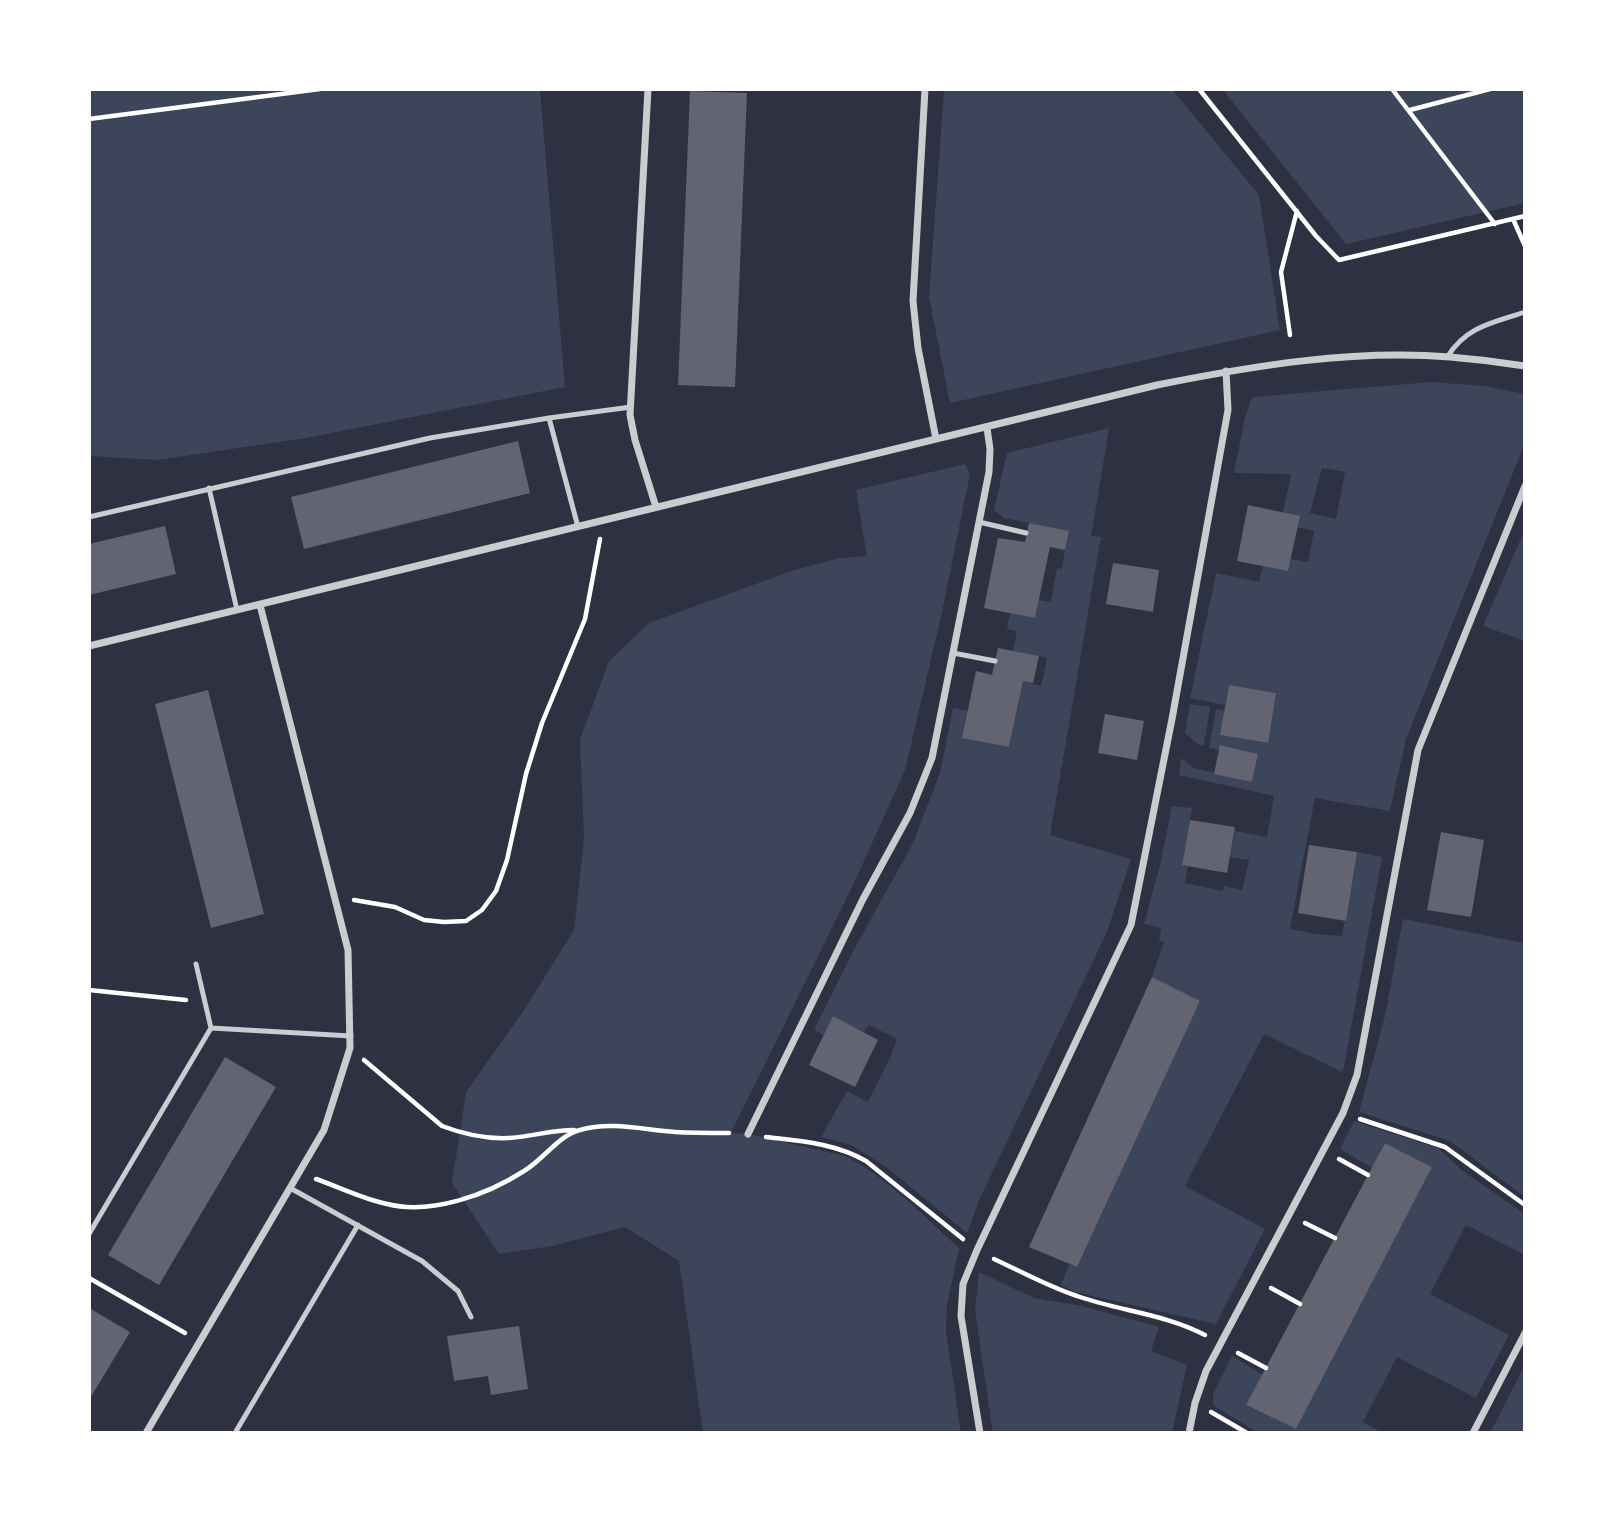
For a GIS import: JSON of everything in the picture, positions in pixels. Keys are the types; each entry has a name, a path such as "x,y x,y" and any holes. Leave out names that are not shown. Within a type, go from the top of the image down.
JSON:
{"street":[{"path":"648,89 631,407 635,440 656,507"},
{"path":"925,89 913,301 918,348 936,439"},
{"path":"89,646 1157,385 1226,371 1360,357 1448,356 1525,366"},
{"path":"980,1433 961,1316 963,1284 1132,925 1228,410 1226,371"},
{"path":"748,1134 863,899 911,813 932,758 989,472 987,428"},
{"path":"1189,1433 1195,1403 1206,1371 1343,1113 1357,1075 1418,750 1525,486"},
{"path":"146,1433 324,1130 350,1048 348,950 260,605"},
{"path":"1472,1433 1525,1333"}],"lane":[{"path":"1448,356 1457,342 1474,329 1525,312"},
{"path":"89,517 430,438 631,407"},
{"path":"549,418 578,527"},
{"path":"209,488 237,610"},
{"path":"979,522 1027,533"},
{"path":"953,653 995,661"},
{"path":"89,1234 211,1028 196,964"},
{"path":"211,1028 351,1036"},
{"path":"290,1188 422,1261 458,1291 471,1317"},
{"path":"235,1433 358,1225"}],"path":[{"path":"89,119 320,89"},
{"path":"1199,89 1316,236 1339,260 1525,216"},
{"path":"1392,89 1495,223"},
{"path":"1410,110 1490,89"},
{"path":"1290,335 1281,272 1297,211"},
{"path":"1513,219 1525,246"},
{"path":"336,902 358,900 395,907 424,920 466,921 482,910 496,891 508,860 526,774 542,723 585,619 596,573 603,521"},
{"path":"89,990 205,1002"},
{"path":"350,1048 442,1126 455,1131 489,1138 506,1138 553,1130 616,1126 675,1132 748,1134 821,1144 852,1153 866,1160 977,1250 1050,1286 1079,1297 1169,1319 1266,1368"},
{"path":"1343,1113 1446,1147 1525,1205"},
{"path":"299,1172 386,1204 410,1208 433,1205 471,1196 502,1183 524,1171 579,1130"},
{"path":"1323,1150 1368,1175"},
{"path":"1289,1215 1335,1238"},
{"path":"89,1278 200,1341"},
{"path":"1254,1280 1300,1304"},
{"path":"1195,1403 1247,1433"}],"shaded area":[{"path":"89,89 540,89 565,387 306,438 157,460 89,456"},
{"path":"944,89 1172,89 1259,195 1280,330 950,403 929,297"},
{"path":"1222,89 1525,89 1525,203 1346,244"},
{"path":"1431,382 1484,386 1525,394 1525,443 1406,739 1390,811 1315,798 1290,929 1342,936 1357,852 1382,857 1344,1067 1342,1072 1264,1034 1185,1186 1265,1229 1216,1324 1075,1292 1061,1285 1069,1264 1077,1267 1200,1001 1152,977 1164,942 1159,941 1161,928 1144,924 1172,806 1192,808 1182,865 1188,866 1185,883 1223,891 1224,886 1242,890 1249,860 1230,857 1235,831 1267,837 1274,796 1179,775 1181,758 1194,768 1252,782 1258,754 1220,745 1219,750 1209,748 1216,709 1225,711 1221,735 1267,743 1276,693 1229,685 1225,705 1190,698 1216,573 1259,582 1263,566 1291,559 1308,562 1314,531 1297,527 1283,513 1291,474 1234,473 1252,397","holes":["1322,468 1345,472 1336,519 1310,513"]},
{"path":"1109,428 1091,536 1101,537 1050,835 1131,859 1107,932 980,1198 967,1233 886,1167 851,1145 821,1137 847,1091 868,1102 897,1039 869,1025 864,1032 833,1017 824,1035 814,1030 852,953 913,843 940,773 953,708 968,711 963,738 1009,747 1023,681 1041,686 1047,658 1013,651 1017,631 1007,629 1010,613 1035,618 1039,600 1051,602 1057,568 1062,569 1068,531 1004,518 994,510 1007,453"},
{"path":"965,464 970,474 941,617 905,770 855,881 731,1133 748,1134 845,1156 891,1186 959,1248 947,1305 946,1332 961,1433 703,1433 679,1261 625,1227 552,1246 499,1254 452,1183 466,1092 522,1013 574,930 584,839 580,740 609,661 649,623 794,570 840,558 867,556 856,490"},
{"path":"1525,529 1525,641 1483,626"},
{"path":"1190,704 1210,707 1204,745 1199,745 1185,733"},
{"path":"1403,919 1524,943 1525,939 1525,1197 1450,1141 1359,1112 1385,1016"},
{"path":"1354,1121 1438,1148 1464,1172 1525,1214 1525,1255 1466,1225 1430,1294 1509,1335 1476,1398 1397,1357 1363,1422 1383,1433 1259,1433 1213,1404 1213,1394 1232,1356 1263,1375 1247,1406 1296,1429 1432,1167 1386,1143 1372,1168 1340,1149"},
{"path":"979,1272 1034,1298 1082,1306 1159,1327 1151,1351 1187,1365 1172,1433 993,1433 975,1311"},
{"path":"1525,1365 1525,1433 1490,1433"}],"building":[{"path":"690,91 747,93 735,387 678,385"},
{"path":"518,441 530,493 304,549 291,497"},
{"path":"1248,505 1300,516 1288,571 1237,561"},
{"path":"1029,523 1069,531 1065,550 1050,547 1035,618 984,608 998,538 1025,542"},
{"path":"165,526 176,574 89,595 89,544"},
{"path":"1113,563 1159,570 1153,612 1106,604"},
{"path":"998,648 1039,656 1033,683 1023,681 1009,747 962,738 976,671 992,675"},
{"path":"1229,685 1276,693 1268,743 1220,735"},
{"path":"208,690 264,914 211,928 155,704"},
{"path":"1105,714 1144,721 1137,760 1098,753"},
{"path":"1220,745 1258,754 1252,782 1214,774"},
{"path":"1190,820 1235,827 1227,873 1182,865"},
{"path":"1441,832 1484,840 1471,917 1427,910"},
{"path":"1309,845 1357,852 1346,921 1298,913"},
{"path":"1152,977 1200,1001 1077,1267 1029,1247"},
{"path":"833,1016 878,1040 855,1087 809,1065"},
{"path":"225,1057 276,1087 159,1285 108,1255"},
{"path":"1385,1143 1432,1167 1296,1429 1246,1405"},
{"path":"89,1308 130,1332 89,1400"},
{"path":"519,1326 528,1389 491,1395 488,1376 454,1381 447,1336"}]}
